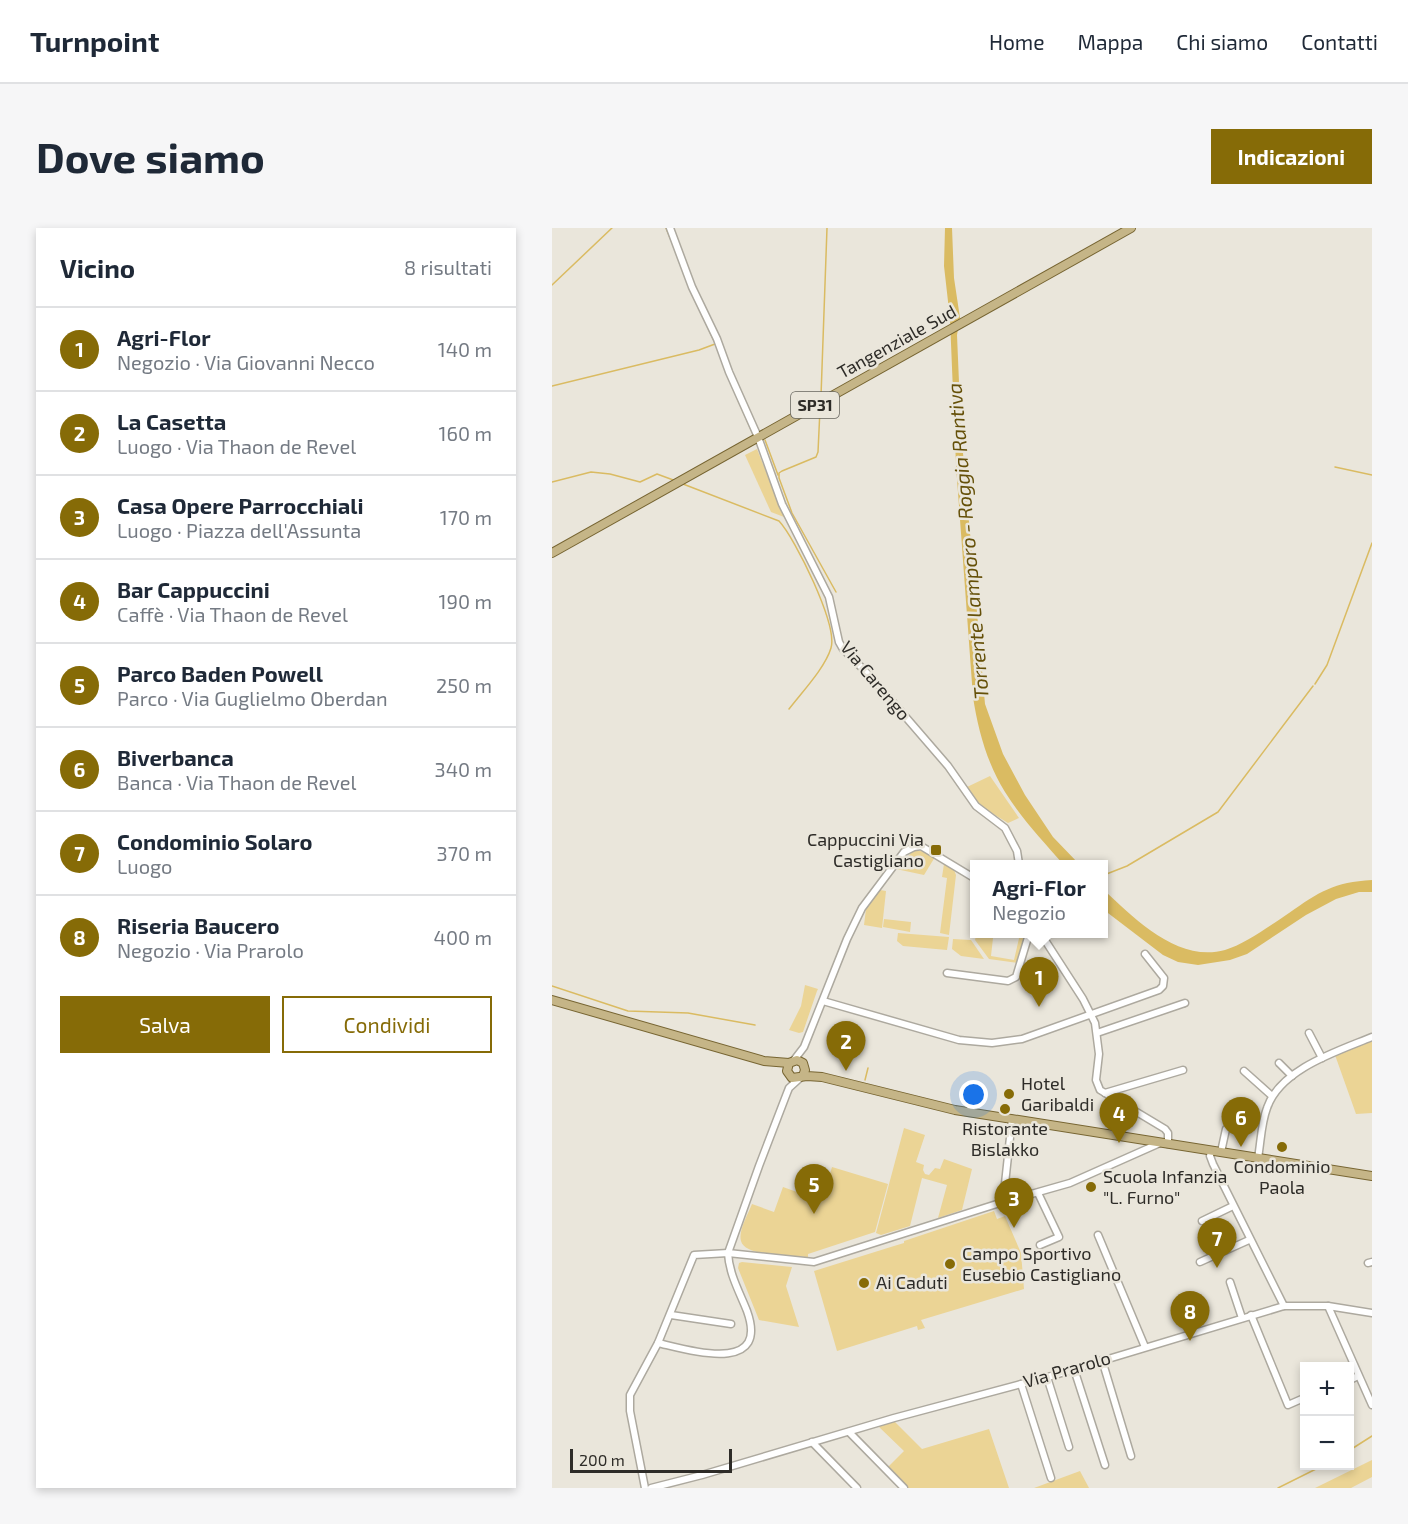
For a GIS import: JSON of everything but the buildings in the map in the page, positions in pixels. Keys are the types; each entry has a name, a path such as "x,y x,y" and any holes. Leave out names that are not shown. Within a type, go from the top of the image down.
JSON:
{"main road":[{"name":"Tangenziale Sud","path":"552,553 1131,228"},
{"path":"552,1000 767,1061 800,1061 822,1077"},
{"path":"767,1061 792,1078 822,1077 955,1110 1372,1176"},
{"path":"788,1074 787,1067 791,1062"},
{"path":"801,1077 804,1065"}],"street":[{"name":"Via Carengo","path":"670,228 692,287 717,339 758,438 786,512 829,597 837,634 843,649 877,682 948,766 976,806 1005,828 1017,851 1018,860"},
{"path":"791,1062 804,1047 847,939 862,908 904,852 914,847 927,849 970,875"},
{"path":"947,973 1008,981 1016,977 1028,938"},
{"path":"645,1488 629,1402 633,1389 671,1315 692,1258 698,1253 728,1253 814,1262 1071,1184 1164,1144 1168,1133 1165,1129 1105,1093 1097,1084 1097,1033 1091,1015 1044,938"},
{"path":"823,1001 959,1040 992,1043 1022,1039 1159,990 1163,986 1164,978 1145,954"},
{"path":"1097,1033 1185,1003"},
{"path":"1309,1033 1322,1059"},
{"path":"1258,1158 1264,1117 1272,1096 1298,1071 1372,1037"},
{"path":"804,1047 804,1065"},
{"path":"1279,1063 1292,1076"},
{"path":"1105,1093 1183,1070"},
{"path":"1244,1071 1272,1096"},
{"path":"658,1343 701,1353 736,1353 743,1350 750,1336 750,1321 729,1264 728,1253 789,1088 788,1074"},
{"path":"789,1088 801,1077"},
{"path":"1003,1203 1012,1119"},
{"path":"1221,1152 1226,1129"},
{"path":"1211,1151 1213,1164 1284,1306"},
{"path":"1038,1193 1059,1237 1040,1245"},
{"path":"1202,1221 1233,1206"},
{"path":"1098,1235 1145,1347"},
{"path":"1200,1262 1249,1240"},
{"path":"1230,1282 1242,1318"},
{"name":"Via Prarolo","path":"653,1488 894,1418 1047,1377 1284,1306 1328,1306 1372,1313"},
{"path":"1328,1306 1372,1405"},
{"path":"671,1315 731,1324"},
{"path":"1251,1315 1287,1405 1300,1400"},
{"path":"1102,1360 1131,1456"},
{"path":"1074,1369 1105,1465"},
{"path":"1354,1378 1358,1376"},
{"path":"1047,1377 1069,1447"},
{"path":"1021,1384 1051,1478"},
{"path":"849,1432 904,1488"},
{"path":"812,1442 857,1488"}],"shaded area":[{"path":"757,449 784,517 771,512 745,455"},
{"path":"990,776 1019,818 1008,823 985,808 967,787"},
{"path":"913,851 921,851 935,857 924,875 896,869"},
{"path":"944,864 954,870 956,875 949,935 940,933 947,878 942,877"},
{"path":"880,890 886,891 882,928 864,925 866,909"},
{"path":"884,919 911,922 910,932 883,927"},
{"path":"898,933 949,937 947,950 903,946 897,941"},
{"path":"975,938 993,938 991,956 1014,960 1019,938 1026,938 1018,963 989,959"},
{"path":"953,939 971,940 984,959 961,956 952,949"},
{"path":"805,985 818,989 803,1032 799,1033 789,1030 801,1006"},
{"path":"1372,1041 1372,1113 1356,1114 1335,1055"},
{"path":"904,1128 925,1135 916,1162 924,1165 925,1174 929,1175 935,1168 940,1169 944,1159 972,1169 962,1210 938,1218 947,1185 922,1178 910,1226 881,1235 876,1233"},
{"path":"832,1167 888,1184 875,1232 808,1254 808,1257 771,1255 744,1246 740,1237 752,1204 774,1212 783,1187 811,1197 817,1181 827,1184"},
{"path":"994,1211 997,1219 1005,1216 1021,1253 1024,1289 921,1320 925,1328 918,1330 917,1326 837,1351 814,1271 904,1243 904,1241"},
{"path":"739,1263 792,1267 786,1286 799,1327 759,1320 738,1268"},
{"path":"894,1421 922,1449 989,1429 1009,1488 908,1488 887,1468 904,1451 878,1426"},
{"path":"1372,1460 1372,1477 1351,1488 1315,1488 1354,1470"},
{"path":"1080,1471 1089,1488 1034,1488"}],"water":[{"name":"Torrente Lamporo - Roggia Rantiva","path":"945,228 952,228 954,278 960,318 957,335 961,430 985,704 1003,754 1025,795 1053,837 1075,860 1060,860 1011,802 993,770 978,722 973,697 956,465 950,319 944,266"},
{"path":"1372,880 1372,892 1359,892 1336,899 1306,915 1247,954 1230,960 1198,965 1178,962 1163,955 1108,913 1108,894 1158,936 1174,944 1191,950 1208,952 1225,950 1241,943 1328,889"}],"waterway":[{"path":"552,285 612,228"},
{"path":"666,228 676,252"},
{"path":"821,396 827,228"},
{"path":"697,304 715,343"},
{"path":"552,386 699,350 715,344"},
{"path":"738,400 753,434"},
{"path":"820,409 816,457 782,471 779,473 779,478 792,513 836,592"},
{"path":"765,440 778,475"},
{"path":"1335,467 1372,475"},
{"path":"552,482 591,472 610,474 640,482 657,474 676,481"},
{"path":"683,484 779,521 795,545 814,582 828,621 831,648 819,672 789,709"},
{"path":"1315,684 1327,665 1372,543"},
{"path":"1108,873 1127,866 1218,812 1313,686"},
{"path":"552,986 628,1011 688,1013 755,1025"},
{"path":"865,1080 868,1068"},
{"path":"1354,1447 1372,1436"},
{"path":"1278,1488 1314,1470"}],"place":[{"name":"Cappuccini Via Castigliano","path":"936,850"},
{"name":"Agri-Flor","path":"1039,1007"},
{"name":"La Casetta","path":"846,1071"},
{"name":"Hotel Garibaldi","path":"1009,1094"},
{"name":"Ristorante Bislakko","path":"1005,1109"},
{"name":"Bar Cappuccini","path":"1119,1143"},
{"name":"Biverbanca","path":"1241,1147"},
{"name":"Condominio Paola","path":"1282,1147"},
{"name":"Scuola Infanzia \"L. Furno\"","path":"1091,1187"},
{"name":"Parco Baden Powell","path":"814,1214"},
{"name":"Casa Opere Parrocchiali","path":"1014,1228"},
{"name":"Campo Sportivo Eusebio Castigliano","path":"950,1264"},
{"name":"Condominio Solaro","path":"1217,1268"},
{"name":"Ai Caduti","path":"864,1283"},
{"name":"Riseria Baucero","path":"1190,1341"}]}
